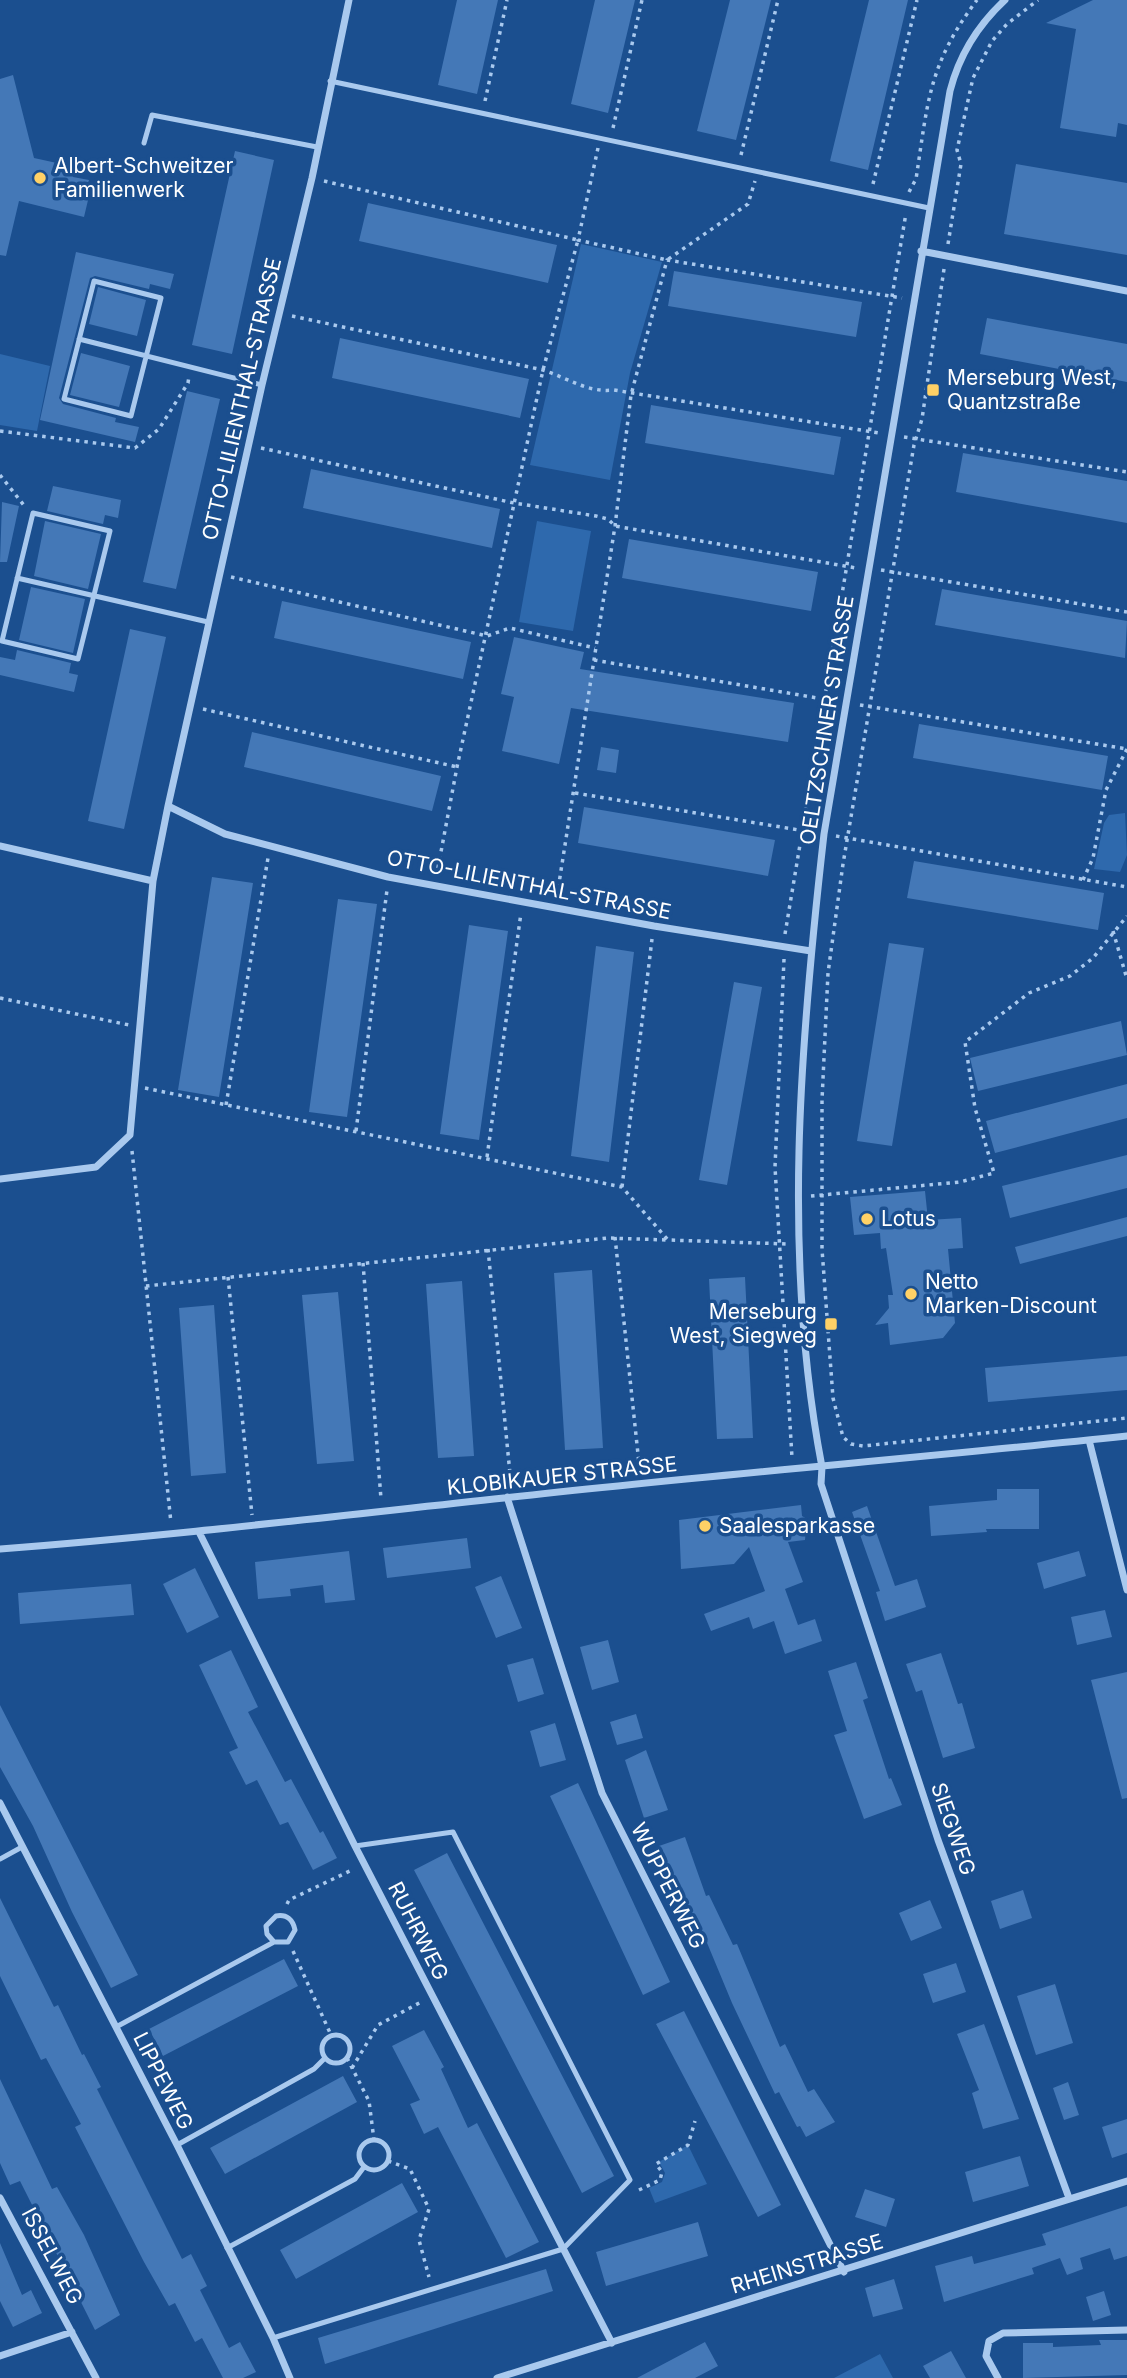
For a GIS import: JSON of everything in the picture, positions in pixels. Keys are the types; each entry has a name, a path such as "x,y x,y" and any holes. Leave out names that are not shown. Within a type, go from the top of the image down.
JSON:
{"street":[{"name":"OTTO-LILIENTHAL-STRASSE","path":"130,1135 153,881 188,706 312,178 330,81 349,0"},
{"name":"OELTZSCHNER STRASSE","path":"822,1467 799,1243 798,1123 811,951 824,834 893,435 921,251 955,71 978,31 1005,0"},
{"path":"921,251 1127,291"},
{"name":"OTTO-LILIENTHAL-STRASSE","path":"168,806 225,834 388,877 654,926 811,951"},
{"path":"0,846 153,881"},
{"path":"0,1179 96,1167 130,1135"},
{"name":"KLOBIKAUER STRASSE","path":"0,1549 173,1536 253,1524 507,1497 641,1486 1127,1436"},
{"path":"1089,1440 1127,1590"},
{"name":"SIEGWEG","path":"822,1467 821,1484 937,1840 1069,2198"},
{"name":"WUPPERWEG","path":"507,1497 602,1793 844,2272"},
{"name":"RUHRWEG","path":"199,1532 355,1846 612,2343"},
{"name":"LIPPEWEG","path":"0,1803 177,2145 273,2338 290,2378"},
{"name":"RHEINSTRASSE","path":"497,2378 844,2272 1127,2181"},
{"name":"ISSELWEG","path":"0,2198 96,2378"},
{"path":"998,2378 986,2356 989,2341 1003,2333 1127,2330"},
{"name":"ISSELWEG","path":"0,2356 72,2332"}],"lane":[{"path":"330,81 929,208"},
{"path":"144,143 152,115 317,147"},
{"path":"94,281 161,298 131,416 64,399 79,339 94,281"},
{"path":"79,339 262,385"},
{"path":"33,513 110,531 78,659 2,641 17,579 33,513"},
{"path":"17,579 208,622"},
{"path":"273,2338 563,2249 631,2180 453,1832 355,1846"},
{"path":"0,1859 22,1847"},
{"path":"116,2027 274,1942 288,1942 294,1934 294,1925 290,1919 281,1915 272,1918 266,1926 267,1934 274,1942"},
{"path":"331,2035 347,2040 350,2049 347,2058 334,2063 325,2057 322,2045 331,2035"},
{"path":"177,2145 314,2069 325,2057"},
{"path":"374,2140 386,2146 388,2161 376,2170 364,2167 359,2151 364,2143 374,2140"},
{"path":"227,2248 355,2179 364,2167"}],"path":[{"path":"482,114 507,0"},
{"path":"610,141 642,0"},
{"path":"738,168 778,0"},
{"path":"870,196 917,0"},
{"path":"1038,0 1014,18 992,41 974,78 957,150 961,164 922,419 916,438 848,838 828,972 822,1243 833,1398 843,1437 851,1444 863,1446 1127,1418"},
{"path":"435,885 457,767 543,370 578,240 600,139"},
{"path":"555,908 615,527 631,395 667,260 748,204 757,172"},
{"path":"312,178 667,260 914,300"},
{"path":"280,313 543,370 567,378 591,391 614,390 631,395 1127,472"},
{"path":"0,431 135,448 159,429 188,383 190,367"},
{"path":"250,446 514,503 596,516 608,519 615,527"},
{"path":"0,475 22,505 33,513"},
{"path":"219,574 487,636 510,628 595,648"},
{"path":"188,706 457,767"},
{"path":"1083,880 1093,858 1107,790 1127,749"},
{"path":"575,793 1127,887"},
{"path":"226,1105 270,848"},
{"path":"356,1131 388,877"},
{"path":"487,1157 523,902"},
{"path":"798,1197 960,1182 994,1173 975,1108 965,1042 1029,993 1070,976 1093,958 1127,916"},
{"path":"622,1187 654,926"},
{"path":"1113,931 1127,979"},
{"path":"0,998 141,1028"},
{"path":"135,1086 622,1187 668,1240"},
{"path":"130,1135 173,1536"},
{"path":"146,1286 615,1237 777,1246 822,1243"},
{"path":"615,1237 641,1486"},
{"path":"488,1250 511,1485 507,1497"},
{"path":"363,1262 382,1512"},
{"path":"228,1277 253,1524"},
{"path":"281,1915 289,1900 365,1864"},
{"path":"288,1942 331,2035"},
{"path":"352,2068 378,2025 432,1996"},
{"path":"347,2058 369,2101 374,2140"},
{"path":"631,2180 638,2190 660,2180 662,2172 656,2164 688,2145 695,2121"},
{"path":"388,2161 410,2169 429,2209 419,2240 433,2289"}],"shaded area":[{"path":"581,244 662,262 630,373 610,480 530,465"},
{"path":"0,354 50,366 37,431 0,425"},
{"path":"537,521 591,531 573,631 519,622"},
{"path":"1125,813 1127,855 1120,872 1094,869 1104,823 1109,815"},
{"path":"688,2145 707,2184 655,2203 649,2188 662,2182 665,2173 659,2162"},
{"path":"880,2354 893,2378 834,2378"}],"building":[{"path":"457,0 498,0 477,94 438,85"},
{"path":"595,0 635,0 608,113 571,104"},
{"path":"730,0 771,0 736,140 697,131"},
{"path":"869,0 908,0 868,170 830,161"},
{"path":"1093,0 1127,0 1127,125 1118,123 1116,137 1060,128 1076,29 1046,23"},
{"name":"Albert-Schweitzer Familienwerk","path":"13,75 34,158 66,165 73,177 89,180 85,195 89,196 84,217 19,201 6,256 0,255 0,79"},
{"path":"235,151 274,160 232,354 192,345"},
{"path":"1016,164 1127,183 1127,255 1004,234"},
{"path":"368,203 557,245 548,283 359,241"},
{"path":"76,252 174,274 170,289 150,284 149,289 95,276 90,278 59,398 63,404 116,418 115,422 139,427 135,442 40,420"},
{"path":"674,271 862,302 856,337 668,306"},
{"path":"98,287 146,300 137,336 89,324"},
{"path":"987,318 1127,344 1127,382 980,354"},
{"path":"340,338 529,379 520,418 332,378"},
{"path":"81,353 130,366 119,407 70,395"},
{"path":"187,391 220,399 176,589 143,582"},
{"path":"651,405 841,437 834,475 645,443"},
{"path":"963,453 1127,481 1127,523 956,492"},
{"path":"311,469 500,509 492,548 303,508"},
{"path":"53,486 121,500 118,518 105,515 103,524 47,511"},
{"path":"2,502 19,506 7,562 0,562"},
{"path":"45,521 101,534 88,589 34,576"},
{"path":"629,539 818,572 811,611 622,578"},
{"path":"31,587 85,599 73,653 19,640"},
{"path":"942,589 1127,621 1125,658 935,625"},
{"path":"282,601 471,642 463,679 274,638"},
{"path":"130,629 166,637 124,829 88,821"},
{"path":"514,637 584,652 580,669 794,703 788,742 571,708 559,764 502,751 514,697 501,694"},
{"path":"17,650 71,663 69,673 78,675 74,692 0,675 0,657 15,660"},
{"path":"919,724 1108,756 1102,790 913,758"},
{"path":"252,732 441,776 432,811 244,767"},
{"path":"601,747 619,750 616,773 597,770"},
{"path":"584,807 775,840 768,876 578,843"},
{"path":"914,861 1104,893 1098,930 907,898"},
{"path":"212,877 253,883 219,1097 178,1090"},
{"path":"338,899 377,904 347,1117 309,1112"},
{"path":"469,925 508,931 479,1140 440,1134"},
{"path":"889,943 924,948 892,1146 857,1141"},
{"path":"596,946 634,952 609,1162 571,1156"},
{"path":"734,982 762,987 727,1185 699,1180"},
{"path":"1121,1021 1127,1055 978,1091 970,1058"},
{"path":"1127,1084 1127,1118 995,1153 986,1121"},
{"path":"1127,1155 1127,1188 1010,1218 1002,1186"},
{"path":"925,1191 928,1220 961,1218 963,1248 948,1249 955,1323 943,1338 890,1345 888,1323 875,1325 889,1308 888,1295 893,1295 886,1248 881,1249 880,1233 854,1235 850,1197"},
{"path":"1127,1217 1127,1236 1020,1264 1015,1247"},
{"path":"592,1270 603,1448 565,1450 554,1273"},
{"path":"745,1277 753,1438 717,1439 709,1279"},
{"path":"462,1281 474,1456 438,1458 426,1284"},
{"path":"338,1292 354,1461 317,1464 302,1295"},
{"path":"214,1305 226,1473 191,1476 179,1308"},
{"path":"1127,1356 1127,1390 988,1402 985,1368"},
{"path":"997,1489 1039,1489 1039,1529 986,1529 987,1532 931,1536 929,1506 997,1500"},
{"path":"801,1505 802,1516 807,1519 805,1540 788,1542 803,1582 785,1589 798,1625 815,1619 822,1641 785,1654 774,1621 753,1629 749,1617 711,1631 704,1614 765,1591 749,1547 734,1564 681,1569 679,1520"},
{"path":"867,1506 895,1586 917,1579 926,1607 885,1621 876,1592 880,1591 852,1512"},
{"path":"467,1538 471,1568 387,1578 383,1548"},
{"path":"349,1551 355,1600 325,1603 323,1585 290,1589 291,1596 258,1599 255,1562"},
{"path":"1079,1551 1086,1576 1044,1589 1037,1563"},
{"path":"195,1568 219,1617 187,1633 163,1584"},
{"path":"501,1576 522,1628 496,1638 475,1587"},
{"path":"131,1584 134,1615 20,1624 18,1593"},
{"path":"1105,1610 1112,1637 1077,1645 1071,1617"},
{"path":"608,1640 619,1682 592,1690 580,1647"},
{"path":"231,1650 258,1707 248,1712 285,1782 291,1779 320,1833 323,1831 337,1858 313,1870 288,1822 280,1825 257,1780 246,1785 229,1752 238,1748 199,1665"},
{"path":"941,1653 958,1704 962,1703 975,1748 943,1758 922,1690 916,1692 906,1664"},
{"path":"533,1658 544,1694 518,1702 507,1665"},
{"path":"856,1662 868,1698 863,1700 889,1779 891,1778 902,1805 864,1819 834,1735 847,1731 828,1671"},
{"path":"1127,1672 1127,1798 1122,1799 1091,1680"},
{"path":"0,1705 138,1975 111,1988 72,1912 33,1826 0,1767"},
{"path":"636,1714 643,1738 617,1745 610,1722"},
{"path":"555,1723 566,1760 540,1767 530,1731"},
{"path":"646,1750 668,1810 644,1818 625,1760"},
{"path":"578,1783 670,1982 643,1995 550,1796"},
{"path":"685,1837 706,1896 709,1895 733,1945 737,1944 780,2047 785,2044 808,2092 814,2089 835,2122 806,2137 800,2126 797,2127 779,2092 775,2094 705,1938 703,1939 678,1885 673,1886 659,1846"},
{"path":"447,1853 614,2176 582,2193 414,1870"},
{"path":"1023,1890 1032,1918 1000,1929 991,1901"},
{"path":"0,1898 54,2007 58,2005 101,2087 97,2089 182,2259 191,2254 207,2286 200,2290 229,2348 240,2342 256,2372 243,2378 223,2378 202,2338 195,2342 175,2303 169,2306 144,2262 75,2127 81,2124 46,2058 41,2060 0,1976"},
{"path":"930,1900 942,1928 911,1941 899,1913"},
{"path":"284,1959 298,1986 163,2056 149,2029"},
{"path":"956,1963 966,1992 933,2003 923,1974"},
{"path":"1055,1984 1073,2043 1036,2055 1017,1996"},
{"path":"684,2011 781,2205 758,2217 656,2024"},
{"path":"984,2024 1019,2119 983,2129 972,2093 979,2090 957,2034"},
{"path":"424,2030 444,2067 441,2069 468,2128 477,2123 539,2242 506,2258 438,2127 424,2134 410,2104 420,2100 392,2046"},
{"path":"343,2076 357,2102 225,2174 210,2148"},
{"path":"0,2079 52,2189 57,2187 84,2235 120,2315 95,2330 20,2181 10,2185 0,2163"},
{"path":"1068,2082 1079,2115 1064,2120 1053,2088"},
{"path":"1127,2119 1127,2153 1112,2158 1102,2127"},
{"path":"1020,2156 1029,2186 973,2202 965,2172"},
{"path":"402,2183 418,2212 296,2279 280,2250"},
{"path":"865,2189 895,2199 886,2227 855,2217"},
{"path":"1127,2206 1127,2256 1114,2260 1110,2248 1080,2258 1083,2269 1067,2275 1060,2258 1032,2268 1034,2274 944,2302 935,2266 972,2256 974,2264 1046,2245 1042,2234"},
{"path":"698,2222 708,2256 606,2286 596,2252"},
{"path":"0,2243 22,2295 31,2290 42,2313 13,2327 0,2301"},
{"path":"546,2269 553,2291 325,2364 318,2338"},
{"path":"894,2279 903,2309 873,2317 865,2288"},
{"path":"1104,2291 1111,2315 1093,2321 1086,2297"},
{"path":"1099,2340 1127,2340 1127,2375 1023,2378 1023,2343 1053,2343 1053,2347 1101,2345"},
{"path":"705,2342 718,2366 695,2378 637,2378"},
{"path":"951,2351 966,2378 930,2378 923,2366"}],"place":[{"name":"Albert-Schweitzer Familienwerk","path":"40,178"},
{"name":"Merseburg West, Quantzstraße","path":"933,390"},
{"name":"Lotus","path":"867,1219"},
{"name":"Netto Marken-Discount","path":"911,1294"},
{"name":"Merseburg West, Siegweg","path":"831,1324"},
{"name":"Saalesparkasse","path":"705,1526"}]}
